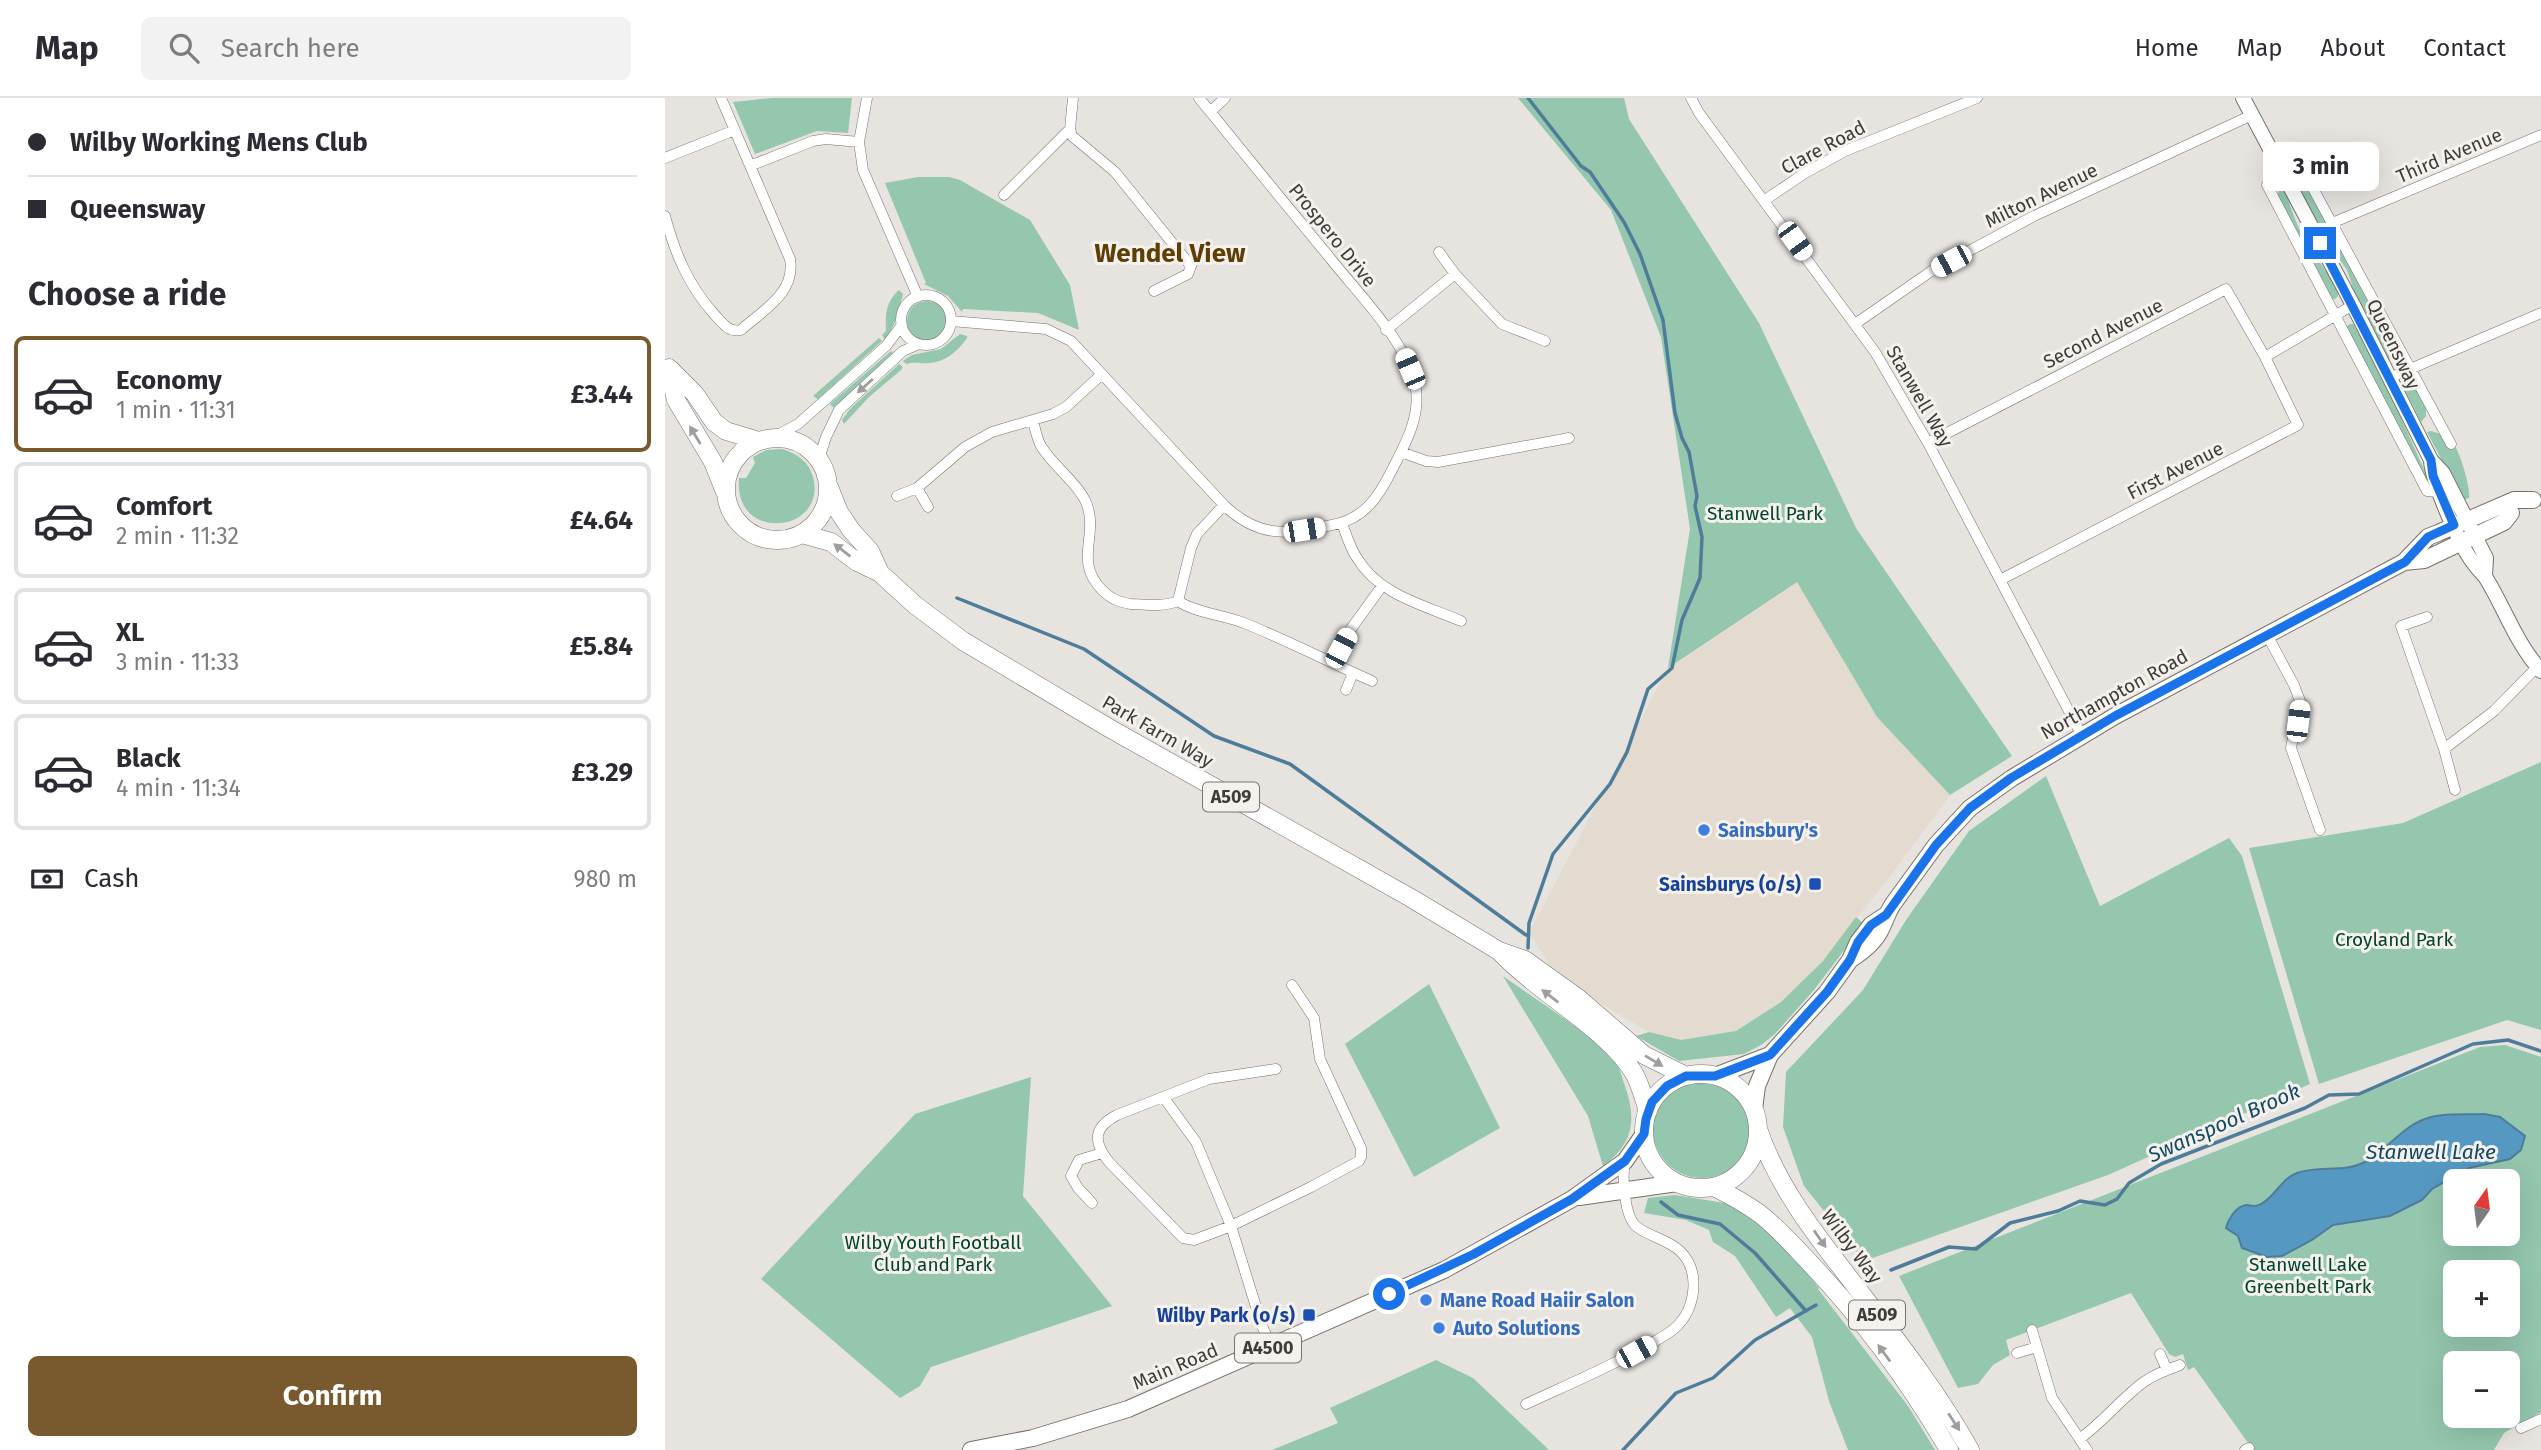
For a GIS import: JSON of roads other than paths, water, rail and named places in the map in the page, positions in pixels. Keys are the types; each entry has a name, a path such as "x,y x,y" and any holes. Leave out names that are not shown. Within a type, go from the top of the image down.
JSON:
{"highway":[{"path":"667,365 695,394 714,422 726,431 766,440"},
{"path":"667,365 676,400 713,463 730,509 737,521 748,531 761,538 782,540 803,534 822,514 829,487 819,459 799,442 786,438 766,440 747,447 730,468 726,495"},
{"name":"Park Farm Way","path":"829,487 839,512 870,551 880,573"},
{"name":"Park Farm Way","path":"803,534 831,542 857,562 880,573 915,605 997,662 1499,951 1525,960 1578,998 1644,1055 1686,1076"},
{"name":"Park Farm Way","path":"1499,951 1516,969 1619,1054 1634,1073 1648,1111"},
{"path":"1686,1076 1715,1076 1734,1085 1749,1100 1754,1110 1758,1129 1755,1152 1750,1162 1734,1178 1714,1187 1689,1187 1677,1183 1660,1171 1646,1144 1644,1134 1648,1111 1659,1093 1675,1080 1686,1076"},
{"name":"Wilby Way","path":"1758,1129 1767,1155 1800,1211 1927,1382 1970,1450"},
{"name":"Wilby Way","path":"1714,1187 1758,1212 1820,1273 1879,1346 1949,1450"}],"main road":[{"name":"Northampton Road","path":"1754,1110 1757,1086 1770,1055 1827,992 1850,960 1868,948 1881,930 1886,915 1936,845 1970,808 2011,778 2081,734 2405,562 2424,560 2465,530 2514,500 2537,498"},
{"name":"Northampton Road","path":"2405,562 2416,549 2423,546 2428,537 2504,522 2511,513 2537,498"},
{"name":"Northampton Road","path":"1715,1076 1770,1055"},
{"name":"Main Road","path":"971,1450 1033,1438 1111,1415 1161,1396 1444,1270 1572,1199 1625,1161 1644,1134"},
{"name":"Main Road","path":"1572,1199 1677,1183"}],"street":[{"path":"665,216 673,247 699,297 727,328 741,330 784,292 790,280 791,268 752,165 721,98"},
{"path":"867,98 859,142 863,170 918,297"},
{"path":"1073,98 1070,129 1072,136 1115,172 1191,267 1186,276 1154,291"},
{"name":"Prospero Drive","path":"1199,98 1405,356 1416,391 1417,406 1401,452"},
{"path":"1210,111 1225,98"},
{"name":"Stanwell Way","path":"1691,98 1699,113 1875,352 1928,443 2081,734"},
{"name":"Clare Road","path":"1765,200 1805,173 1845,151 1977,98"},
{"name":"Queensway","path":"2243,98 2353,305 2431,460 2443,473 2465,530"},
{"name":"Milton Avenue","path":"1855,324 1930,272 2034,216 2252,115"},
{"path":"1004,195 1070,129"},
{"path":"665,158 735,130"},
{"name":"Third Avenue","path":"2332,223 2541,135"},
{"path":"752,165 813,141 826,139 859,142"},
{"path":"2301,166 2451,444"},
{"name":"Queensway","path":"2267,185 2427,491 2439,492"},
{"path":"1439,252 1455,274 1502,324 1545,341"},
{"path":"1386,330 1455,274"},
{"name":"Second Avenue","path":"1928,443 2226,289 2265,357"},
{"path":"766,440 798,424 886,346 902,326 905,308 918,297 930,296 941,300 949,309 951,321 948,333 932,345 911,340 902,326"},
{"path":"2265,357 2353,305"},
{"path":"2389,378 2541,313"},
{"path":"951,321 1046,329 1071,341 1224,505 1243,522 1270,532 1342,523 1357,516 1369,507 1384,488 1401,452 1426,461 1439,462 1569,438"},
{"path":"819,459 839,410 903,351 919,344"},
{"name":"First Avenue","path":"2000,580 2298,425 2265,357"},
{"path":"897,496 916,488 965,447 992,432 1033,421 1066,407 1103,374"},
{"path":"1033,421 1040,445 1075,484 1086,502 1090,536 1087,566 1093,580 1108,596 1121,602 1141,605 1178,601 1191,608 1221,614 1372,681"},
{"name":"Queensway","path":"2431,460 2439,492 2465,530"},
{"path":"916,488 928,507"},
{"path":"1178,601 1197,534 1224,505"},
{"path":"1342,523 1355,556 1367,573 1383,586 1461,621"},
{"path":"2444,750 2494,711 2539,669 2521,645 2485,576 2486,558 2465,530"},
{"path":"1333,663 1349,633 1383,586"},
{"path":"2427,617 2401,626 2455,790"},
{"path":"2267,635 2300,701 2291,748 2320,830"},
{"path":"1346,690 1353,673"},
{"path":"1276,1069 1209,1079 1104,1122 1098,1133 1102,1153 1183,1238 1194,1240 1231,1226 1311,1187 1361,1157 1359,1142 1320,1059 1314,1018 1292,985"},
{"path":"1164,1098 1196,1142 1231,1226 1271,1347"},
{"path":"1092,1203 1078,1188 1071,1175 1079,1160 1102,1153"},
{"path":"1526,1404 1621,1360 1677,1327 1687,1313 1694,1287 1689,1264 1674,1246 1641,1230 1633,1223 1623,1182 1625,1161"},
{"path":"2032,1330 2052,1398 2087,1450"},
{"path":"2017,1353 2037,1347"},
{"path":"2160,1354 2167,1370"},
{"path":"2081,1438 2135,1388 2180,1365"},
{"path":"2521,1428 2541,1419"}],"water":[{"name":"Stanwell Lake","path":"2484,1114 2500,1117 2525,1136 2521,1150 2510,1159 2467,1169 2443,1169 2443,1183 2432,1189 2422,1200 2390,1216 2333,1225 2282,1256 2267,1257 2242,1248 2238,1236 2226,1228 2235,1211 2246,1205 2261,1204 2291,1176 2314,1169 2349,1167 2365,1162 2409,1127 2425,1119 2447,1115"}],"waterway":[{"path":"1528,98 1581,166 1590,172 1624,222 1640,254 1663,320 1675,413 1689,452 1697,496 1695,506 1702,537 1700,578 1682,620 1672,668 1648,689 1627,752 1610,784 1553,854 1529,923 1528,948"},
{"path":"957,598 1084,649 1214,736 1290,764 1526,935"},
{"name":"Swanspool Brook","path":"1891,1270 1949,1247 1976,1249 2010,1223 2058,1211 2080,1201 2105,1205 2117,1199 2129,1183 2161,1164 2305,1108 2329,1095 2359,1094 2473,1044 2508,1040 2541,1051"},
{"path":"1661,1202 1678,1215 1720,1224 1755,1253 1806,1311"},
{"name":"Swanspool Brook","path":"1623,1450 1676,1393 1713,1378 1755,1340 1816,1305"}],"place":[{"name":"Sainsbury's","path":"1704,830"},
{"name":"Sainsburys (o/s)","path":"1815,884"},
{"name":"Mane Road Haiir Salon","path":"1426,1300"},
{"name":"Wilby Park (o/s)","path":"1309,1315"},
{"name":"Auto Solutions","path":"1439,1328"}],"district":[{"name":"Wendel View","path":"1170,253"}],"park label":[{"name":"Stanwell Park","path":"1765,513"},
{"name":"Croyland Park","path":"2394,939"},
{"name":"Wilby Youth Football Club and Park","path":"933,1253"},
{"name":"Stanwell Lake Greenbelt Park","path":"2308,1275"}]}
